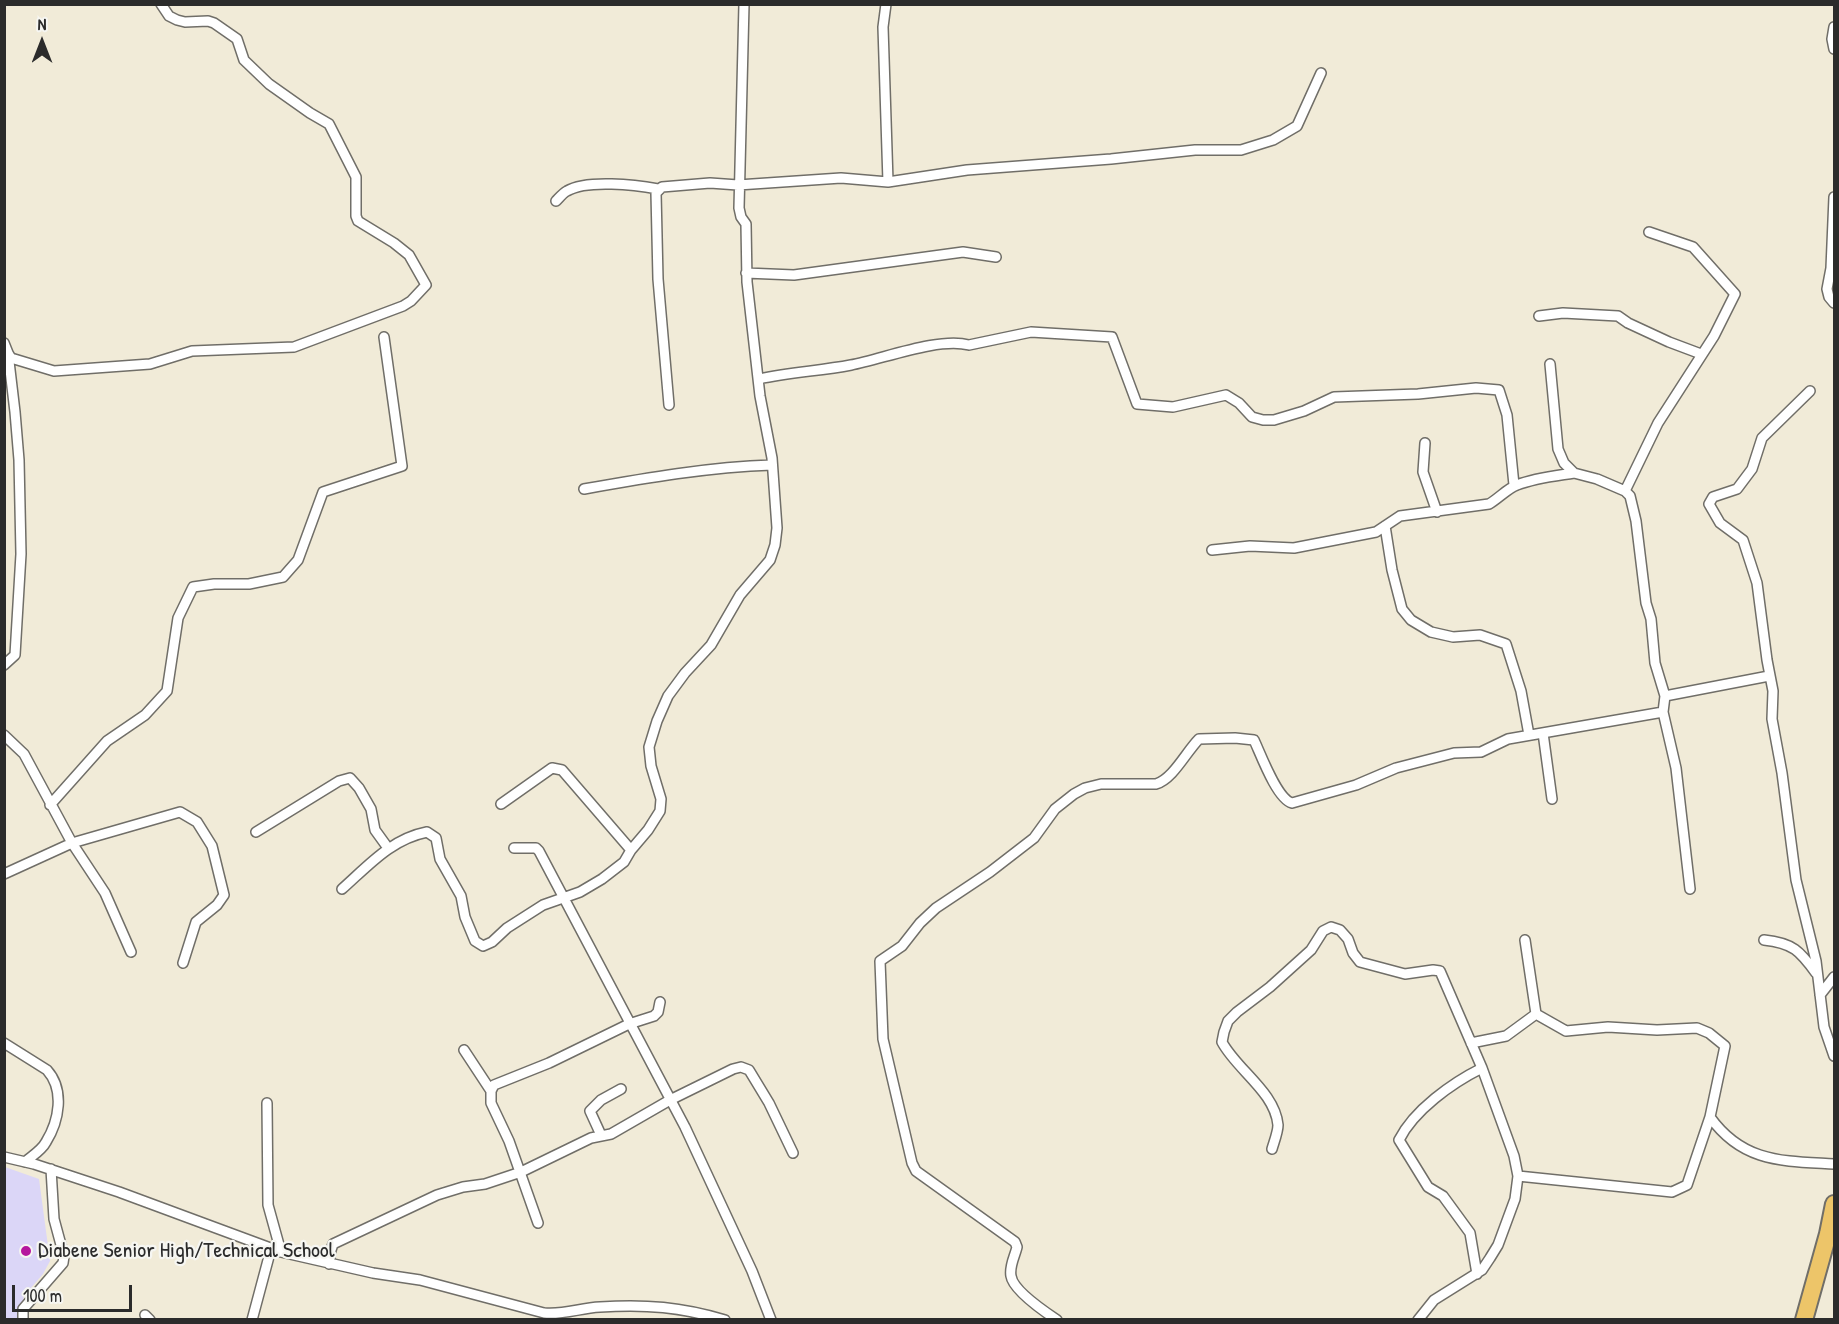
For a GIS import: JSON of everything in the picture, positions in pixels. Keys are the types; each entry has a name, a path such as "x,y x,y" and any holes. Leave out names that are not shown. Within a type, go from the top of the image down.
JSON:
{"highway":[{"path":"1804,1320 1834,1204"}],"street":[{"path":"6,353 11,358 54,371 150,364 192,351 294,347 403,306 426,285 409,255 358,221 356,177 329,124 269,84 244,60 240,44 231,35 208,21 177,20 169,16 161,4"},
{"path":"342,889 388,848 410,835 427,832 436,838 440,859 461,896 465,917 475,941 483,946 543,905 587,888 616,869 624,862 660,811 661,799 651,766 649,747 657,720 668,696 685,673 711,645 740,594 766,567 773,553 777,528 770,438 759,379 746,273 746,224 739,208 744,4"},
{"path":"886,4 883,27 888,182"},
{"path":"1834,27 1832,39 1834,49"},
{"path":"556,201 567,190 584,186 615,184 658,189 710,183 738,185 841,178 888,182 967,170 1195,150 1241,150 1273,140 1297,126 1321,73"},
{"path":"658,189 656,193 658,279 669,405"},
{"path":"1834,197 1831,268 1827,289 1834,303"},
{"path":"1625,490 1658,423 1714,336 1735,294 1693,247 1649,232"},
{"path":"746,273 794,276 963,252 996,257"},
{"path":"1539,316 1563,313 1618,316 1634,326 1701,354"},
{"path":"759,379 789,372 851,365 909,350 960,343 969,345 1031,332 1112,337 1137,404 1173,407 1226,395 1239,403 1252,417 1263,420 1274,420 1304,411 1334,397 1419,394 1476,388 1499,390 1507,415 1514,485"},
{"path":"50,805 106,741 145,715 167,691 178,618 194,587 214,584 249,584 283,577 298,560 323,492 402,466 384,338"},
{"path":"4,344 19,460 21,554 15,655 4,665"},
{"path":"1550,364 1560,455 1574,473"},
{"path":"1810,391 1762,438 1752,469 1737,489 1713,497 1709,504 1720,523 1743,540 1757,584 1773,692 1772,718 1782,773 1796,880 1802,910 1811,934 1824,1027 1834,1056"},
{"path":"1425,443 1423,472 1437,512"},
{"path":"584,489 651,477 741,466 772,465"},
{"path":"1212,550 1250,546 1294,548 1376,532 1400,516 1488,504 1500,498 1514,485 1574,473 1598,479 1625,490 1634,506 1645,593 1652,619 1656,663 1665,696 1664,712 1676,768 1690,889"},
{"path":"1385,526 1392,570 1402,609 1411,620 1431,632 1453,637 1480,635 1506,644 1521,691 1529,735"},
{"path":"1665,696 1769,676"},
{"path":"1057,1320 1040,1309 1011,1278 1011,1266 1017,1247 1015,1242 916,1171 906,1139 883,1039 880,961 902,946 920,923 936,908 990,872 1034,838 1055,809 1074,794 1085,788 1101,784 1163,782 1199,739 1254,740 1278,790 1285,801 1292,803 1356,785 1396,768 1454,753 1481,752 1508,739 1664,712"},
{"path":"1543,733 1552,799"},
{"path":"4,735 24,754 72,843 105,893 131,952"},
{"path":"501,804 552,768 561,770 631,850"},
{"path":"256,832 339,781 350,778 359,788 371,809 375,830 388,848"},
{"path":"4,874 72,843 180,812 198,822 212,846 224,895 217,905 196,921 183,963"},
{"path":"514,848 539,851 670,1100 752,1271 771,1320"},
{"path":"1272,1149 1278,1126 1272,1108 1259,1086 1227,1052 1222,1042 1228,1021 1311,950 1323,931 1331,927 1340,930 1348,939 1353,953 1360,962 1405,974 1440,971 1482,1068 1514,1156 1518,1176 1515,1199 1498,1245 1482,1270 1434,1300 1418,1320"},
{"path":"1525,940 1536,1014"},
{"path":"1764,940 1791,945 1818,975"},
{"path":"1820,995 1834,976"},
{"path":"538,1223 509,1141 491,1103 491,1091 494,1086 549,1063 629,1024 654,1016 658,1012 660,1002"},
{"path":"1471,1043 1506,1036 1536,1014"},
{"path":"1518,1176 1672,1192 1687,1185 1710,1118 1725,1046 1709,1032 1697,1028 1657,1030 1619,1027 1566,1031 1536,1014"},
{"path":"4,1043 47,1071 52,1076 59,1096 56,1120 46,1144 25,1162"},
{"path":"464,1050 491,1091"},
{"path":"329,1263 333,1244 416,1204 463,1187 485,1184 521,1172 601,1135 611,1134 670,1100 741,1067 749,1070 770,1103 793,1154"},
{"path":"1477,1274 1470,1233 1443,1196 1428,1187 1399,1140 1425,1108 1448,1088 1463,1077 1482,1068"},
{"path":"601,1135 590,1111 601,1100 621,1089"},
{"path":"252,1320 276,1250 267,1205 267,1103"},
{"path":"1710,1118 1721,1132 1752,1154 1781,1161 1834,1164"},
{"path":"4,1157 51,1169 276,1250 329,1263 420,1280 544,1313 570,1313 591,1308 651,1305 702,1313 725,1320"},
{"path":"23,1320 23,1309 63,1263 64,1256 54,1219 51,1169"}],"shaded area":[{"name":"Diabene Senior High/Technical School","path":"5,1167 39,1179 50,1261 43,1274 24,1296 20,1319 5,1320"}],"place":[{"name":"Diabene Senior High/Technical School","path":"26,1251"}]}
